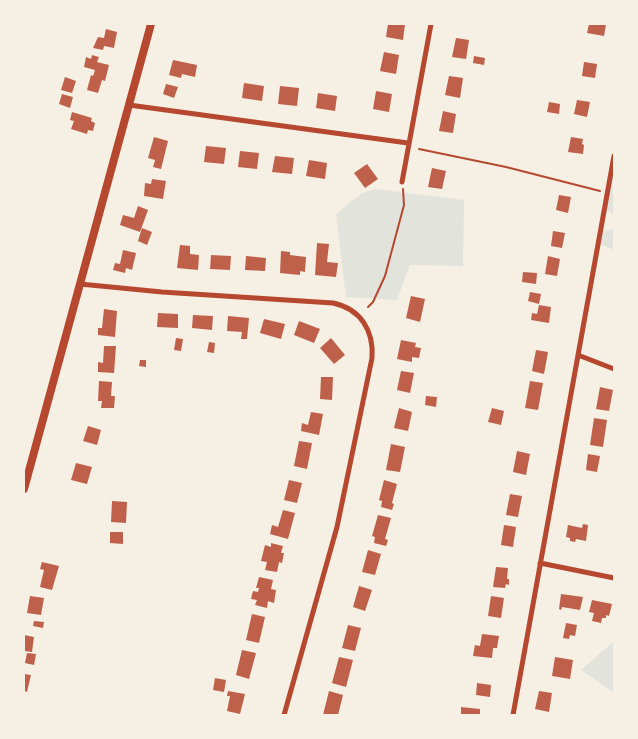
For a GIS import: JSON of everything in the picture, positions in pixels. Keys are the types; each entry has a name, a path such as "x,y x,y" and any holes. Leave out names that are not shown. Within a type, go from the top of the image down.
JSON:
{"street":[{"path":"24,489 151,24"},
{"path":"402,182 431,24"},
{"path":"129,105 408,144"},
{"path":"513,715 614,156"},
{"path":"80,284 162,292 333,303 346,307 357,314 369,332 372,340 372,358 337,527 284,715"},
{"path":"578,356 614,369"},
{"path":"540,563 614,578"}],"path":[{"path":"419,149 506,167 607,193"},
{"path":"368,307 373,302 384,276 404,205 402,182"}],"shaded area":[{"path":"614,159 614,215 605,209"},
{"path":"376,189 464,200 463,266 410,265 397,300 346,297 336,214 362,193"},
{"path":"614,229 614,250 598,243 600,232"},
{"path":"614,641 614,693 581,670"}],"building":[{"path":"388,24 405,24 403,40 386,37"},
{"path":"589,24 606,24 604,36 587,33"},
{"path":"106,29 117,32 114,48 104,46 103,50 93,48 98,37 104,38"},
{"path":"456,38 469,40 466,59 452,57"},
{"path":"384,52 399,55 396,74 380,71"},
{"path":"92,55 99,57 97,62 109,65 105,81 102,80 98,93 87,90 91,75 93,76 95,70 84,67 86,57 91,59"},
{"path":"474,56 485,58 484,65 473,63"},
{"path":"173,60 197,65 195,77 182,74 181,78 169,75"},
{"path":"584,62 597,64 595,78 582,76"},
{"path":"449,76 463,78 460,98 445,95"},
{"path":"65,77 76,81 72,93 61,90"},
{"path":"244,83 264,86 262,101 242,98"},
{"path":"166,84 178,87 174,98 163,94"},
{"path":"280,86 299,88 297,106 278,104"},
{"path":"376,91 392,94 389,112 373,109"},
{"path":"318,93 337,96 335,111 316,108"},
{"path":"62,94 73,97 70,108 59,104"},
{"path":"577,100 590,102 587,117 574,114"},
{"path":"549,102 560,104 559,114 547,112"},
{"path":"443,111 456,114 453,133 439,131"},
{"path":"72,112 92,118 91,121 95,123 93,131 88,130 87,134 71,129 74,121 70,120"},
{"path":"154,137 168,141 161,169 153,167 155,160 148,158"},
{"path":"571,137 583,139 583,154 568,152"},
{"path":"206,146 226,148 224,164 204,162"},
{"path":"240,151 259,153 257,169 238,167"},
{"path":"275,156 294,158 292,174 272,172"},
{"path":"309,160 327,163 325,179 306,176"},
{"path":"367,164 378,179 365,188 354,173"},
{"path":"432,168 446,171 442,189 428,187"},
{"path":"152,179 166,181 163,199 144,196 145,183 151,184"},
{"path":"559,195 571,197 568,213 556,210"},
{"path":"138,206 148,210 140,232 120,225 123,215 134,218"},
{"path":"142,228 152,232 147,245 138,241"},
{"path":"553,231 565,233 562,248 551,246"},
{"path":"317,243 329,244 327,262 338,263 336,277 315,275"},
{"path":"180,245 190,246 190,254 199,255 198,270 177,268"},
{"path":"123,250 136,253 132,270 126,268 125,273 113,270 115,263 120,264"},
{"path":"281,251 290,252 290,255 306,257 305,272 300,271 300,275 280,273"},
{"path":"211,255 231,256 230,270 210,269"},
{"path":"246,256 266,258 265,271 245,270"},
{"path":"548,256 560,259 557,276 545,274"},
{"path":"523,272 537,273 536,284 522,282"},
{"path":"530,292 541,294 539,304 528,301"},
{"path":"411,296 425,299 420,322 406,318"},
{"path":"539,305 551,307 549,323 531,320 532,313 537,314"},
{"path":"104,309 117,311 115,337 98,335 98,328 102,328"},
{"path":"158,313 178,314 178,328 157,327"},
{"path":"193,315 213,316 212,330 192,328"},
{"path":"228,316 249,318 247,339 241,339 242,332 227,331"},
{"path":"264,319 285,324 281,339 260,333"},
{"path":"299,321 320,329 314,343 294,335"},
{"path":"176,338 183,339 181,351 174,350"},
{"path":"331,338 345,355 334,364 320,348"},
{"path":"401,340 416,343 415,347 421,348 419,358 412,357 412,362 397,359"},
{"path":"209,342 215,343 214,353 207,352"},
{"path":"104,346 116,346 114,373 98,372 98,362 103,363"},
{"path":"536,350 548,352 544,374 532,371"},
{"path":"140,360 146,360 146,367 139,366"},
{"path":"401,371 414,373 410,393 397,390"},
{"path":"321,377 333,377 332,400 320,399"},
{"path":"99,381 112,382 111,396 115,396 114,408 101,408 102,401 98,401"},
{"path":"530,381 543,383 538,410 525,408"},
{"path":"600,387 613,390 609,411 596,409"},
{"path":"426,396 437,397 436,407 425,405"},
{"path":"399,408 412,412 408,431 394,428"},
{"path":"492,408 504,411 501,425 488,422"},
{"path":"311,412 323,414 319,435 301,431 302,423 308,425"},
{"path":"594,418 607,420 603,447 590,445"},
{"path":"88,426 101,430 97,445 83,441"},
{"path":"299,441 312,443 307,469 294,466"},
{"path":"391,444 405,447 400,472 386,470"},
{"path":"517,451 530,454 526,475 513,472"},
{"path":"588,454 600,456 597,472 586,470"},
{"path":"76,463 92,467 87,484 71,480"},
{"path":"289,480 302,483 297,503 284,500"},
{"path":"384,480 397,484 392,510 381,507 382,501 379,500"},
{"path":"510,494 522,496 518,517 506,515"},
{"path":"112,501 127,502 126,523 111,522"},
{"path":"283,510 295,513 288,539 270,534 272,525 278,527"},
{"path":"378,515 391,518 385,539 388,540 386,546 374,543 375,537 372,536"},
{"path":"583,524 588,525 586,541 576,539 575,542 570,541 570,538 566,537 568,525 582,528"},
{"path":"504,525 516,527 513,547 501,545"},
{"path":"110,532 123,532 123,544 110,543"},
{"path":"271,543 283,546 281,553 284,553 282,563 279,562 277,572 265,570 267,562 261,561 265,545 271,547"},
{"path":"368,550 381,554 375,575 362,572"},
{"path":"42,562 59,566 52,590 40,587 44,570 40,569"},
{"path":"496,567 508,568 507,579 509,579 509,585 506,584 505,588 493,587"},
{"path":"259,577 273,580 271,589 276,590 274,603 268,601 267,608 255,605 257,600 251,599 253,591 258,592 259,588 256,588"},
{"path":"359,586 372,590 365,611 353,607"},
{"path":"561,594 583,597 580,610 562,607 561,610 559,609"},
{"path":"30,596 44,598 41,615 27,613"},
{"path":"491,596 504,598 501,618 488,616"},
{"path":"592,600 612,604 609,616 606,615 606,618 602,618 601,623 592,621 594,613 589,612"},
{"path":"252,614 265,617 259,643 246,640"},
{"path":"34,621 44,622 43,628 33,626"},
{"path":"566,623 577,625 575,636 570,635 569,639 563,638"},
{"path":"348,625 361,628 355,651 342,648"},
{"path":"482,634 499,636 497,648 493,648 492,658 473,656 475,645 480,646"},
{"path":"24,635 34,637 32,652 24,651"},
{"path":"242,650 256,653 249,679 236,675"},
{"path":"27,653 36,654 34,665 25,663"},
{"path":"339,657 353,660 346,687 332,683"},
{"path":"555,657 573,660 570,679 552,676"},
{"path":"24,674 31,675 27,692 24,691"},
{"path":"215,678 226,680 224,692 213,690"},
{"path":"477,683 491,685 490,697 476,695"},
{"path":"228,691 245,694 240,714 227,711 230,696 227,696"},
{"path":"329,691 343,695 338,715 323,715"},
{"path":"539,691 552,693 549,712 535,709"},
{"path":"461,707 480,709 480,715 461,715"}]}
